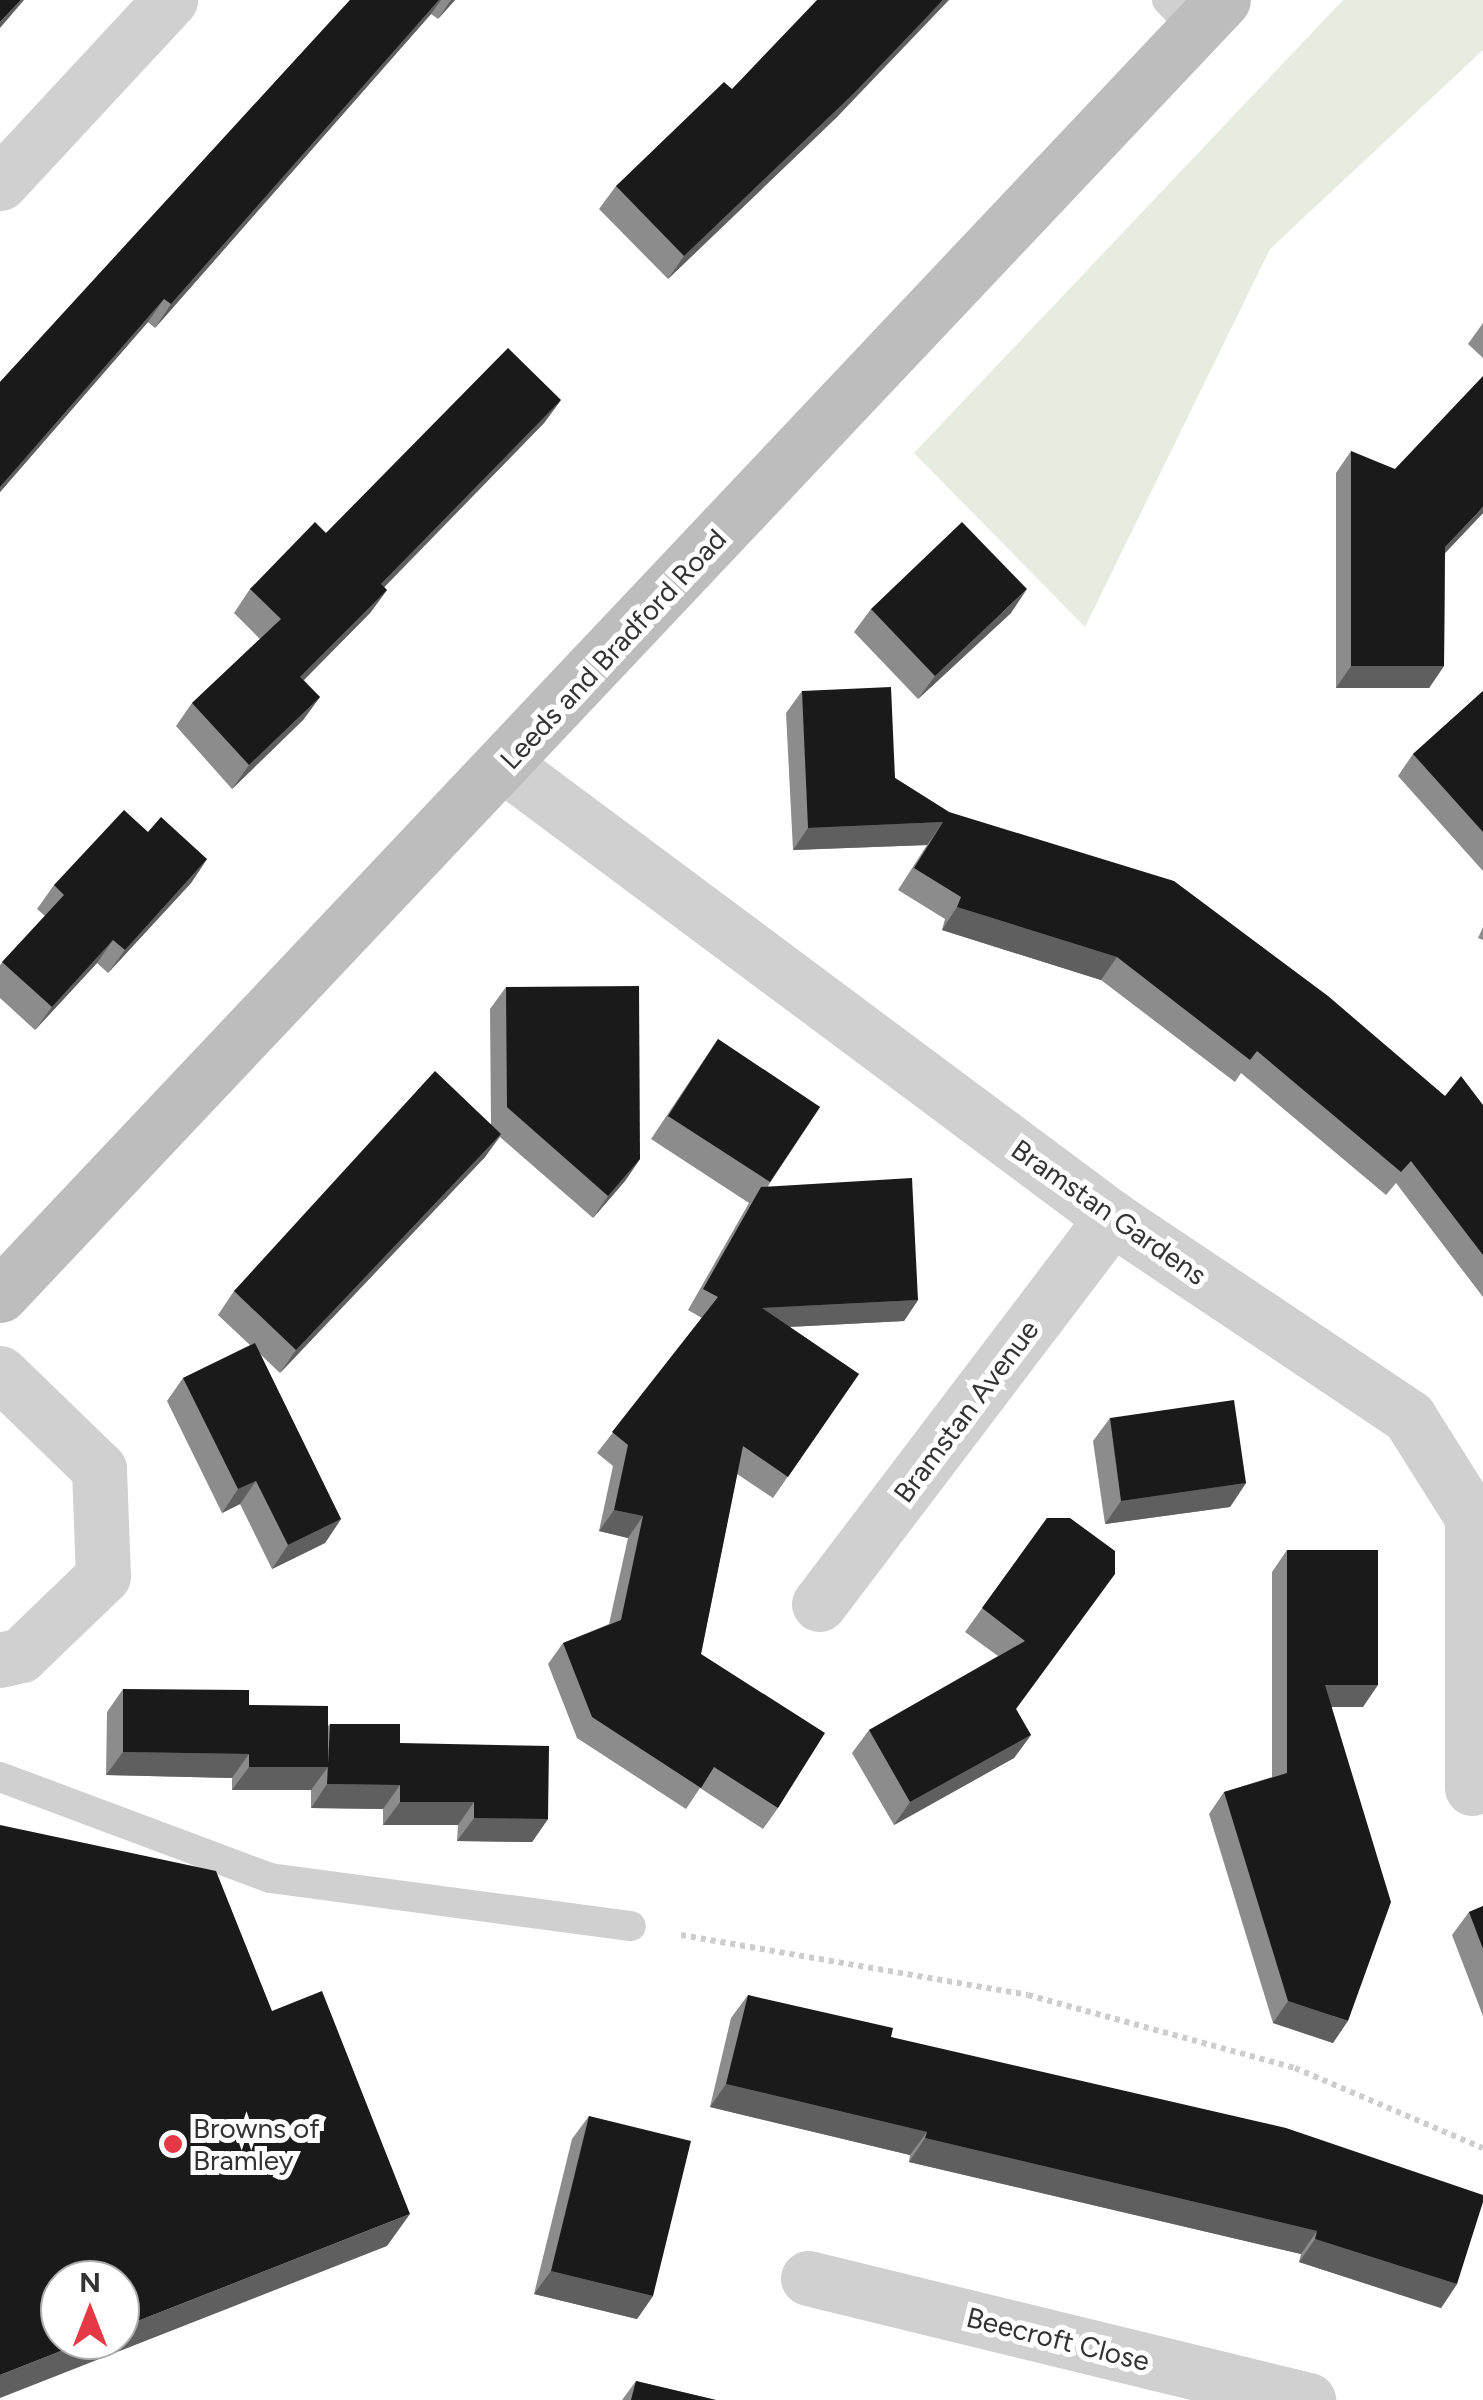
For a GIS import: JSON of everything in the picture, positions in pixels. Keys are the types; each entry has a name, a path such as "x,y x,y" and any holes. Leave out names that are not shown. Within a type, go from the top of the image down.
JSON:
{"main road":[{"name":"Leeds and Bradford Road","path":"0,1295 504,765 1195,10"}],"street":[{"path":"0,183 170,0"},
{"name":"Bramstan Gardens","path":"504,765 1112,1218 1409,1418 1472,1516 1472,1788"},
{"name":"Bramstan Avenue","path":"819,1604 1112,1218"},
{"path":"0,1374 99,1470 102,1576 20,1655 0,1660"},
{"name":"Beecroft Close","path":"808,2278 1308,2400"}],"lane":[{"path":"0,1777 270,1878 631,1926"}],"path":[{"path":"631,1926 1028,1994 1295,2068 1483,2148"}],"shaded area":[{"path":"1343,0 1483,0 1483,50 1270,249 1085,627 914,453"}],"building":[{"path":"0,0 21,0 0,22"},
{"path":"350,0 439,0 171,304 164,299 0,487 0,382"},
{"path":"817,0 943,0 854,93 684,256 616,186 724,82 732,89"},
{"path":"508,348 561,400 381,584 387,590 300,677 320,697 249,765 192,703 281,619 250,589 315,522 326,533"},
{"path":"1483,376 1483,507 1445,547 1444,666 1351,666 1351,451 1395,469"},
{"path":"962,522 1027,589 935,676 871,609"},
{"path":"891,687 895,778 949,812 1174,881 1328,996 1445,1096 1461,1076 1483,1105 1483,1255 1411,1161 1401,1172 1257,1051 1250,1060 1117,957 957,907 961,897 914,868 943,822 808,828 802,691"},
{"path":"1483,691 1483,832 1413,754"},
{"path":"124,810 148,832 161,817 207,859 125,950 113,940 52,1007 2,962 64,895 54,885"},
{"path":"639,986 640,1159 608,1196 507,1107 506,987"},
{"path":"718,1039 820,1107 770,1182 668,1116"},
{"path":"435,1071 501,1134 296,1350 234,1291"},
{"path":"912,1178 918,1300 762,1308 859,1374 788,1477 743,1446 701,1654 825,1733 778,1808 714,1767 701,1788 592,1717 563,1643 621,1620 643,1516 614,1510 628,1445 612,1432 718,1297 703,1289 761,1187"},
{"path":"255,1343 341,1519 288,1545 256,1481 238,1489 183,1378"},
{"path":"1234,1400 1246,1483 1121,1501 1110,1418"},
{"path":"1047,1518 1070,1518 1115,1551 1115,1574 1016,1709 1031,1735 910,1802 869,1730 1025,1641 982,1608"},
{"path":"1287,1550 1378,1550 1378,1685 1325,1685 1391,1902 1348,2021 1288,2001 1224,1792 1287,1773"},
{"path":"123,1689 249,1690 249,1705 328,1706 328,1767 249,1767 249,1754 123,1752"},
{"path":"330,1724 400,1724 400,1743 549,1746 548,1819 474,1818 474,1802 400,1802 400,1785 327,1784"},
{"name":"Browns of Bramley","path":"0,1825 216,1871 272,2011 322,1991 410,2214 140,2320 140,2260 40,2260 40,2359 0,2375"},
{"path":"1483,1906 1483,1949 1469,1912"},
{"path":"748,1995 893,2028 891,2037 1286,2128 1483,2195 1457,2284 1315,2239 1317,2231 925,2138 927,2132 726,2084"},
{"path":"589,2116 691,2141 653,2296 551,2271"},
{"path":"636,2381 716,2400 631,2400"}],"place":[{"name":"Browns of Bramley","path":"173,2144"}]}
